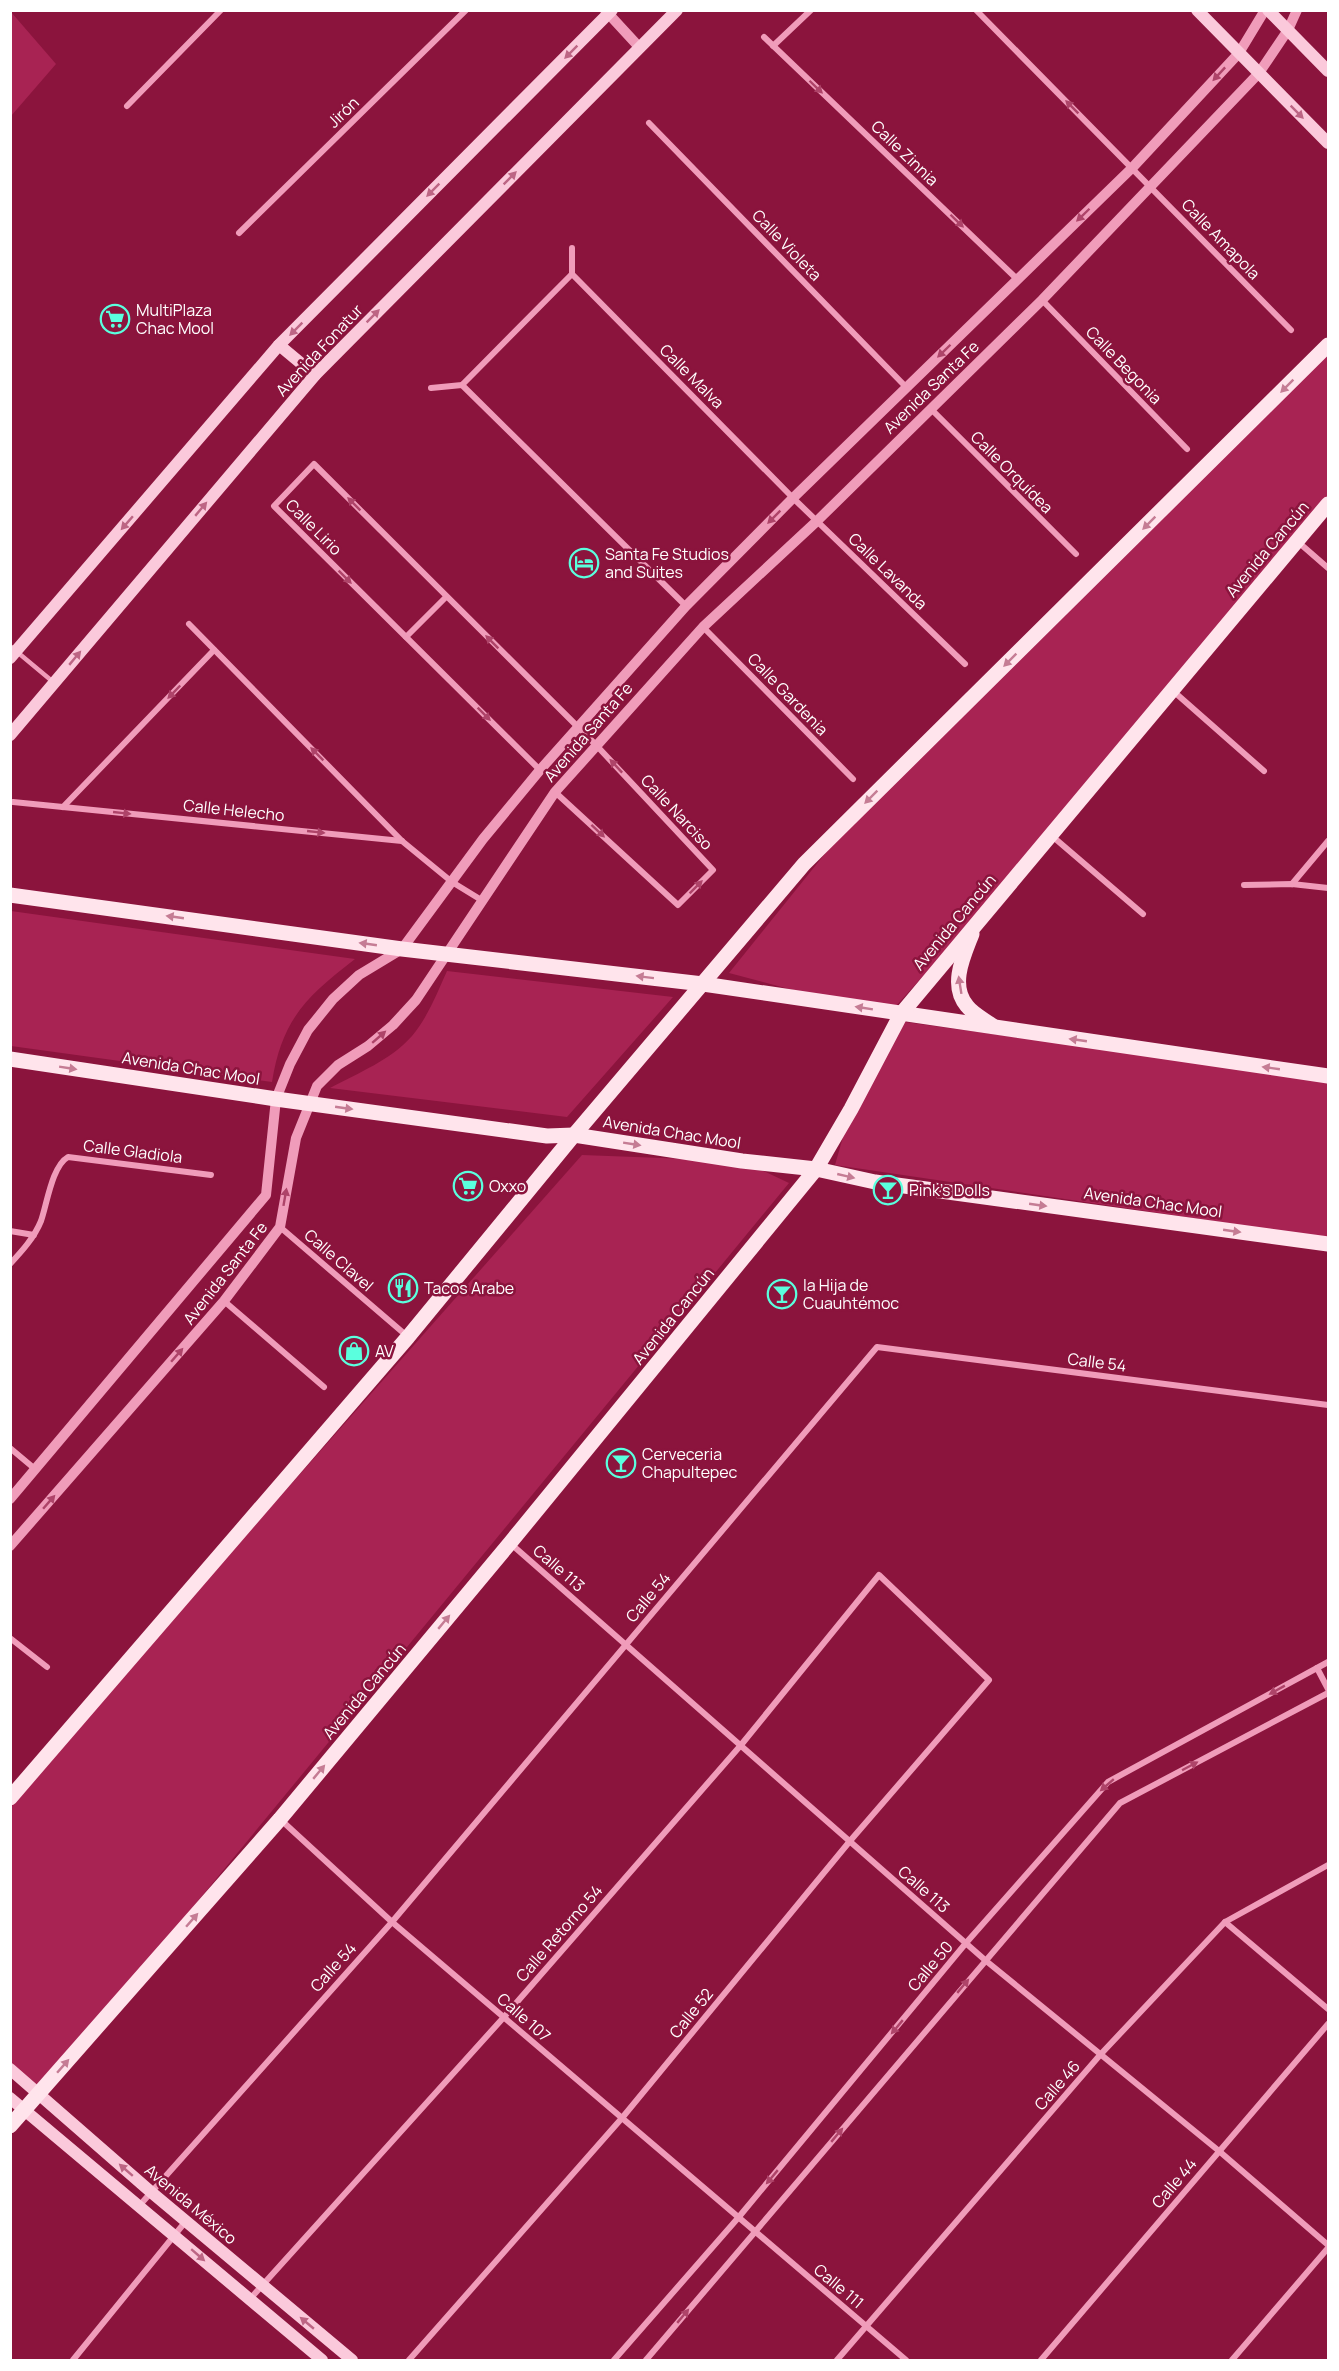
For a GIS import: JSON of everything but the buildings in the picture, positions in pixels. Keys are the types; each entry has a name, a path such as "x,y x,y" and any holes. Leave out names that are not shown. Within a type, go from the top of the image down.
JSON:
{"main road":[{"name":"Avenida Fonatur","path":"10,735 315,375 677,10"},
{"path":"1197,10 1329,143"},
{"path":"1267,10 1329,71"},
{"name":"Avenida Fonatur","path":"13,652 279,345 609,12"},
{"path":"279,345 315,375"},
{"path":"10,1798 408,1337 574,1135 804,864 1329,345"},
{"name":"Avenida Cancún","path":"10,2126 280,1819 510,1543 816,1169 851,1109 901,1014 1329,504"},
{"path":"10,895 402,949 703,984 1329,1076"},
{"path":"974,926 958,973 960,990 966,1005 995,1028"},
{"name":"Avenida Chac Mool","path":"10,1059 276,1099 547,1136 574,1135 742,1161 816,1169 875,1182 1329,1244"},
{"path":"547,1136 559,1144 560,1153"},
{"name":"Avenida México","path":"10,2069 151,2192 352,2361"},
{"name":"Avenida México","path":"10,2098 322,2361"}],"street":[{"path":"127,106 221,10"},
{"name":"Jirón","path":"239,233 466,10"},
{"path":"773,46 811,10"},
{"path":"976,10 1132,167"},
{"name":"Avenida Santa Fe","path":"10,1499 266,1195 276,1099 290,1064 308,1030 333,999 359,975 402,949 483,839 540,770 686,606 793,498 1132,167 1239,53 1267,10"},
{"name":"Avenida Santa Fe","path":"10,1546 224,1301 280,1227 296,1138 317,1086 338,1065 368,1046 393,1025 416,1000 555,792 703,627 817,521 1042,300 1151,187 1259,73 1288,30 1297,10"},
{"path":"609,12 640,48"},
{"name":"Calle Zinnia","path":"764,37 1017,279"},
{"name":"Calle Violeta","path":"649,123 906,387"},
{"name":"Calle Amapola","path":"1132,167 1291,330"},
{"path":"431,388 462,385 572,274 572,248"},
{"name":"Calle Malva","path":"572,274 793,498"},
{"name":"Calle Begonia","path":"1042,300 1187,449"},
{"path":"462,385 686,606"},
{"name":"Calle Orquídea","path":"930,408 1076,554"},
{"name":"Calle Lirio","path":"540,770 274,506 314,464 596,745"},
{"name":"Calle Lavanda","path":"793,498 965,664"},
{"path":"1297,541 1329,568"},
{"path":"406,637 447,597"},
{"path":"189,624 402,841 452,882 483,901"},
{"name":"Calle Gardenia","path":"703,627 853,779"},
{"path":"63,807 214,650"},
{"path":"1172,690 1264,771"},
{"name":"Calle Narciso","path":"555,792 678,905 713,870 596,745"},
{"name":"Calle Helecho","path":"13,802 402,841"},
{"path":"1050,835 1143,914"},
{"path":"1292,884 1329,841"},
{"path":"1244,885 1292,884 1329,888"},
{"name":"Calle Gladiola","path":"10,1264 34,1235 59,1165 68,1157 211,1174"},
{"name":"Calle Clavel","path":"280,1227 408,1337"},
{"path":"10,1231 34,1235"},
{"path":"224,1301 324,1387"},
{"name":"Calle 54","path":"140,2206 392,1922 877,1347 1329,1405"},
{"path":"10,1448 36,1470"},
{"name":"Calle 113","path":"510,1543 985,1960 1219,2151 1329,2247"},
{"name":"Calle Retorno 54","path":"249,2299 504,2017 741,1745 879,1575 989,1680"},
{"path":"10,1638 47,1667"},
{"name":"Calle 50","path":"614,2361 738,2218 966,1943 1108,1782 1329,1662"},
{"path":"646,2361 1120,1803 1329,1691 1317,1668"},
{"name":"Calle 52","path":"409,2361 622,2118 850,1841 989,1680"},
{"name":"Calle 107","path":"280,1819 392,1922 754,2232"},
{"name":"Calle 46","path":"837,2361 1100,2055 1225,1922 1329,1865"},
{"path":"1225,1922 1329,2009"},
{"name":"Calle 44","path":"1041,2361 1329,2024"},
{"path":"73,2361 186,2221"},
{"name":"Calle 111","path":"754,2232 906,2361"},
{"path":"1232,2361 1329,2247"}],"lane":[{"path":"13,652 54,683"}],"shaded area":[{"path":"11,12 56,64 11,116"},
{"path":"1328,345 1328,504 1050,835 896,1006 849,1005 729,973 869,799"},
{"path":"11,911 355,959 323,985 299,1011 282,1041 272,1082 11,1046"},
{"path":"447,971 673,997 567,1117 330,1088 374,1065 404,1045 423,1021"},
{"path":"905,1022 1328,1080 1328,1238 835,1165 851,1109"},
{"path":"582,1155 742,1161 789,1183 39,2094 11,2069 11,1801"}],"place":[{"name":"MultiPlaza Chac Mool","path":"115,319"},
{"name":"Santa Fe Studios and Suites","path":"584,563"},
{"name":"Oxxo","path":"468,1186"},
{"name":"Pink’s Dolls","path":"888,1190"},
{"name":"Tacos Arabe","path":"403,1288"},
{"name":"la Hija de Cuauhtémoc","path":"782,1294"},
{"name":"AV","path":"354,1351"},
{"name":"Cerveceria Chapultepec","path":"621,1463"}]}
